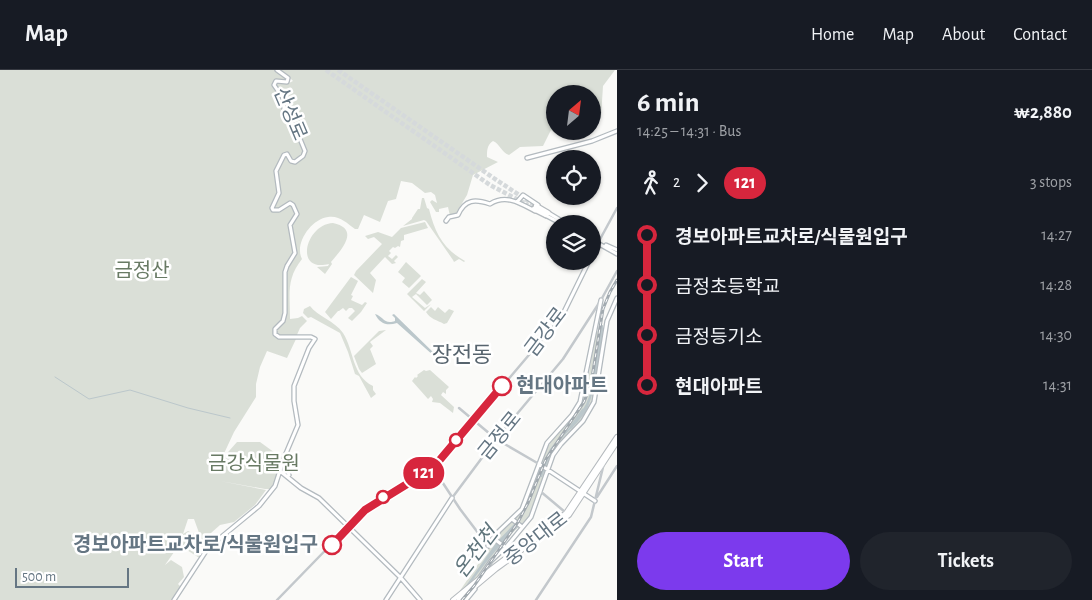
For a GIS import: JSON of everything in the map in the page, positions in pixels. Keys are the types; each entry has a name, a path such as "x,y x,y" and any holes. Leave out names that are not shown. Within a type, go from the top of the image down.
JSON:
{"highway":[{"path":"535,207 547,214"}],"main road":[{"name":"산성로","path":"277,70 288,78 286,83 276,81 274,85 283,98 284,110 298,134 305,152 295,162 291,161 287,154 284,154 276,172 279,193 272,208 279,210 290,203 294,205 297,214 290,225 295,254 285,272 285,313 283,321 275,330 275,334 279,337 311,337 315,339 309,348 294,386 294,401 298,425 283,460"},
{"path":"527,158 592,141 617,131"},
{"path":"517,202 523,195 547,214"},
{"path":"446,221 449,217 458,214 462,206 474,200 490,204 498,199 517,202 547,214"},
{"path":"601,243 617,251"},
{"name":"금강로","path":"562,316 585,270"},
{"path":"466,600 488,565 531,517 552,455 583,421 595,401 607,321 617,298"},
{"path":"488,546 522,509 547,443 574,414 580,402 602,300"},
{"name":"중앙대로","path":"454,600 566,518 617,437"},
{"name":"중앙대로","path":"459,600 478,582 566,513 617,442"},
{"path":"174,600 208,548 259,506 276,486 283,460"},
{"path":"283,460 290,478"},
{"path":"539,464 595,501"},
{"name":"금강로","path":"348,527 365,510 433,468"},
{"path":"280,470 301,488 319,498 414,592 419,600"},
{"name":"금정로","path":"386,600 452,498"},
{"path":"513,520 522,527"},
{"path":"494,539 504,547"}],"street":[{"path":"601,238 617,208"},
{"name":"금정로","path":"452,498 496,439 563,359 602,300 617,271"},
{"name":"금강로","path":"433,468 562,316"},
{"path":"459,408 496,439 539,464"},
{"path":"536,600 590,520 602,477 603,460"},
{"path":"601,466 602,477"},
{"path":"595,501 617,466"},
{"path":"433,468 452,498 488,546"},
{"path":"596,473 599,472 602,477"},
{"path":"540,491 566,513"},
{"name":"금강로","path":"277,600 348,527"}],"green space":[{"name":"금정산","path":"0,70 276,70 288,79 286,82 275,80 273,85 283,99 284,109 285,99 275,85 278,82 287,84 293,81 278,70 615,70 603,86 601,117 601,85 546,85 546,140 543,146 520,147 509,155 493,141 488,148 487,157 498,162 473,175 467,195 455,215 450,216 448,207 439,209 439,212 436,212 430,202 432,200 437,203 435,195 431,192 425,193 412,183 401,181 396,199 388,201 380,222 364,215 358,229 355,229 343,220 336,217 328,217 310,227 300,246 302,259 293,273 290,287 290,319 302,316 307,321 300,328 296,337 278,337 276,333 277,327 275,330 275,335 278,338 296,339 287,358 267,351 260,367 256,384 256,397 234,432 221,460 237,442 260,442 283,460 274,489 220,481 266,490 255,505 234,522 220,525 202,541 194,519 188,519 183,534 188,531 196,535 206,551 201,559 179,545 165,565 171,560 182,567 184,577 178,584 182,588 174,600 0,600"},
{"path":"422,198 424,198 429,209 441,240 464,262 459,259 454,262 426,221 403,226 420,209"},
{"path":"425,222 428,228 404,235 404,240 401,241 400,247 393,247 389,251 391,253 388,256 392,259 396,255 398,257 394,261 396,263 392,264 385,257 370,273 376,280 373,293 354,275 382,244 374,237 368,239 365,236 378,232 392,237 401,228"},
{"path":"333,223 346,230 347,235 343,246 325,274 317,267 328,266 329,264 318,265 311,262 307,255 307,247 316,231 324,225"},
{"path":"406,262 421,276 409,288 402,282 405,278 398,272"},
{"path":"351,277 358,281 351,295 353,296 351,300 362,305 365,302 367,303 352,321 348,318 355,311 352,308 346,311 343,308 331,319 325,312"},
{"path":"422,279 426,282 416,293 420,295 424,291 432,300 427,305 416,294 412,297 425,308 431,304 424,311 407,294"},
{"path":"310,306 343,333 357,369 366,382 373,386 376,394 371,398 359,376 355,374 340,333 311,317 308,318 303,313 304,309"},
{"path":"431,307 435,311 438,307 445,313 449,309 454,311 447,323 444,324 432,318 426,312"},
{"path":"386,330 370,342 373,346 370,349 376,364 362,373 354,356 379,331"},
{"path":"596,331 605,333 598,379 592,402 582,422 553,454 547,467 540,463 548,446 569,421 582,399 588,380"},
{"path":"424,370 430,370 449,387 446,390 446,394 443,392 441,395 454,407 453,413 440,403 432,402 431,396 428,399 412,381"},
{"path":"539,466 546,471 529,517 502,543 476,579 459,592 502,529 520,512"}],"shaded area":[{"path":"375,314 391,322 395,321 392,315 394,314 436,355 434,356 397,323 384,323"},
{"path":"603,325 598,369 589,404 583,415 556,446 542,477 538,478 537,474 550,449 576,421 586,404 590,394 599,326"},
{"name":"온천천","path":"515,523 519,526 487,561 459,600 456,600 496,543"}],"waterway":[{"path":"55,377 89,399 130,390 188,408 230,418"},
{"name":"온천천","path":"571,427 583,410"}],"tunnel":[{"path":"326,70 490,185 528,205"},
{"path":"338,70 536,206"}],"railway":[{"path":"462,600 474,586 518,522 546,459 584,402 591,384 603,309 617,280"}],"bus line":[{"name":"121","path":"332,545 365,510 402,485 433,468 502,386"}],"place":[{"name":"현대아파트","path":"502,386"},
{"name":"경보아파트교차로/식물원입구","path":"332,545"}],"district":[{"name":"장전동","path":"462,355"}],"park label":[{"name":"금강식물원","path":"254,464"}]}
